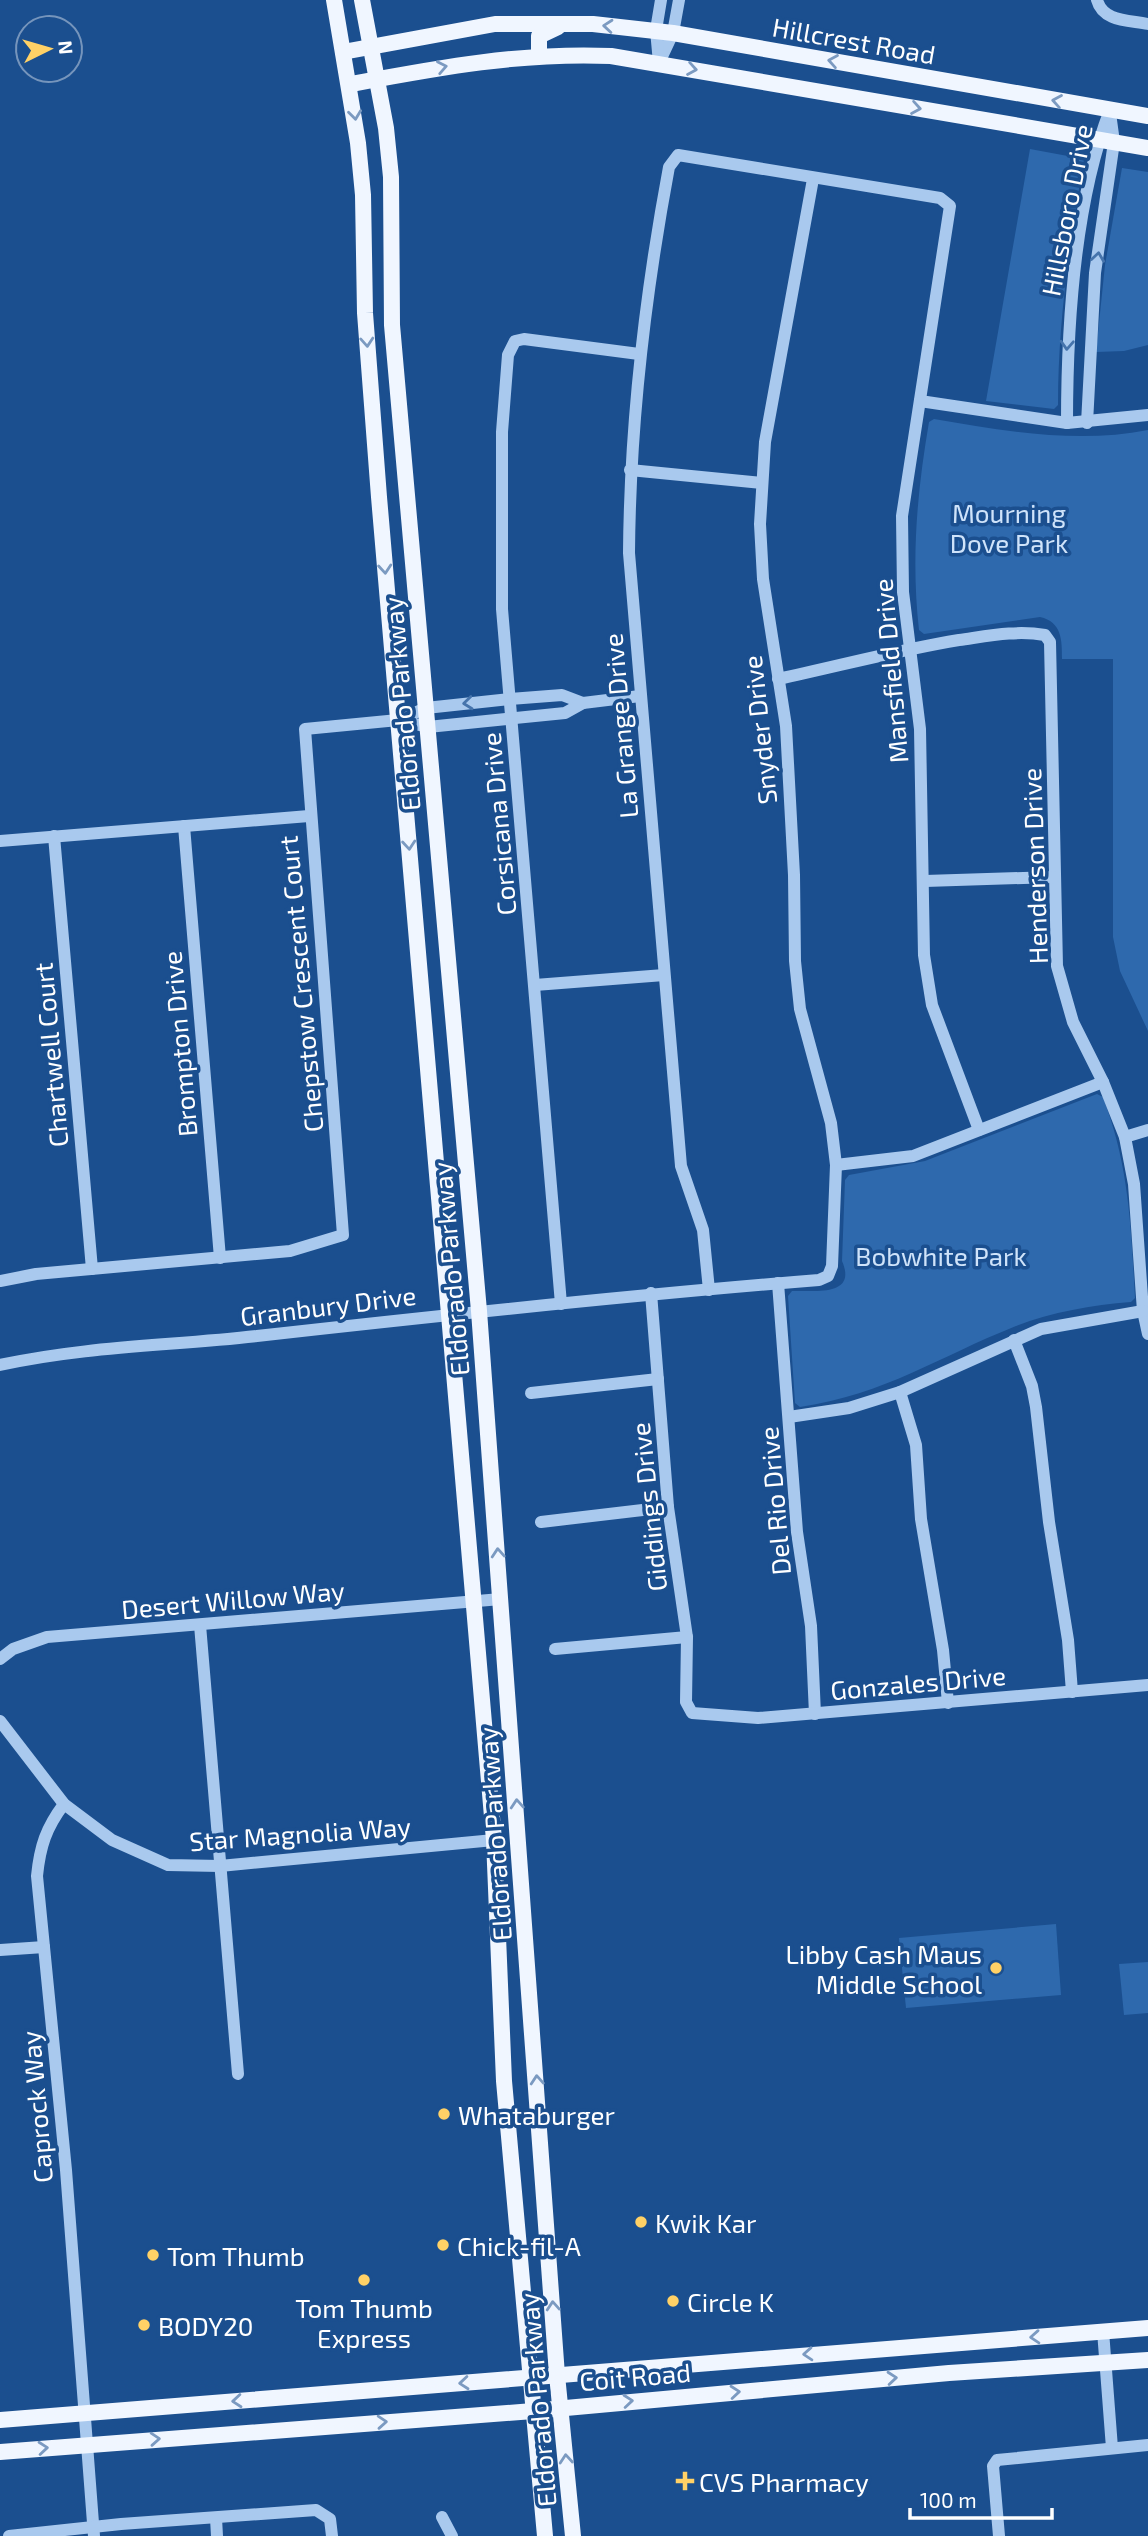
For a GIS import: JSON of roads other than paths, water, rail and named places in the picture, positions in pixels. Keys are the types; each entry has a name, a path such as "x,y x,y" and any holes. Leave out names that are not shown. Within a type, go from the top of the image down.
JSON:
{"main road":[{"name":"Eldorado Parkway","path":"334,0 351,84 363,195 365,313 494,1840 504,2081 545,2536"},
{"name":"Eldorado Parkway","path":"362,0 378,79 391,177 391,312 479,1311 558,2375 573,2536"},
{"name":"Hillcrest Road","path":"343,52 479,26 567,24 656,30 1148,116"},
{"path":"539,56 541,33 567,24"},
{"path":"351,84 465,62 539,56 611,56 1148,148"},
{"path":"365,313 391,312"},
{"path":"494,1840 520,1839"},
{"path":"512,2159 542,2157"},
{"name":"Coit Road","path":"0,2420 1148,2328"},
{"path":"947,2344 949,2373"},
{"path":"774,2357 776,2388"},
{"name":"Coit Road","path":"0,2452 533,2411 949,2373 1148,2360"}],"street":[{"path":"659,63 656,30 661,0"},
{"path":"659,63 673,33 679,0"},
{"path":"1100,6 1113,18 1148,24"},
{"name":"Hillsboro Drive","path":"1087,423 1095,273 1110,110"},
{"name":"Hillsboro Drive","path":"1067,423 1070,300 1107,141"},
{"name":"La Grange Drive","path":"709,1290 703,1230 681,1166 629,553 630,470 639,354 652,262 669,167 674,157 684,154 702,156 813,179"},
{"name":"Mansfield Drive","path":"813,179 940,198 948,202 950,216 902,516 902,592 920,729 925,881 924,955 932,1004 979,1130"},
{"name":"Snyder Drive","path":"813,179 765,442 760,524 763,579 790,779 795,961 800,1009 831,1123 836,1165 832,1266 828,1276"},
{"name":"Corsicana Drive","path":"561,1304 502,609 501,474 508,355 515,341 528,339 639,354"},
{"path":"920,401 1067,423 1148,415"},
{"path":"630,470 698,474 762,483"},
{"name":"Henderson Drive","path":"910,648 1006,633 1045,635 1050,642 1057,966 1073,1022 1103,1082 1125,1136 1139,1221 1143,1311 1148,1334"},
{"path":"778,679 910,648"},
{"path":"398,720 426,708 510,699 562,695 583,703"},
{"path":"398,720 428,727 512,719 565,713 583,703 640,696"},
{"name":"Chepstow Crescent Court","path":"220,1258 290,1251 343,1235 309,816 305,729 398,720"},
{"path":"0,841 309,816"},
{"name":"Brompton Drive","path":"184,826 220,1258"},
{"name":"Chartwell Court","path":"54,836 92,1269"},
{"path":"925,881 1054,877"},
{"path":"535,985 664,975"},
{"path":"836,1165 913,1156 1103,1082"},
{"path":"1125,1136 1148,1130"},
{"path":"0,1281 92,1269 220,1258"},
{"name":"Granbury Drive","path":"0,1365 60,1352 253,1337 652,1293 819,1280 828,1276"},
{"name":"Del Rio Drive","path":"778,1283 797,1532 811,1626 815,1714"},
{"name":"Giddings Drive","path":"652,1293 668,1507 687,1637 686,1703 692,1713"},
{"path":"789,1417 840,1410 900,1392 1014,1340 1065,1323 1143,1311"},
{"path":"1014,1340 1032,1386 1036,1406 1049,1522 1068,1640 1072,1692"},
{"path":"531,1393 658,1379"},
{"path":"900,1392 916,1445 921,1519 943,1650 948,1703"},
{"path":"541,1522 668,1507"},
{"name":"Desert Willow Way","path":"0,1659 13,1649 47,1637 501,1599"},
{"path":"200,1625 237,2074"},
{"path":"555,1649 687,1637"},
{"name":"Gonzales Drive","path":"692,1713 745,1718 815,1714 1148,1685"},
{"name":"Star Magnolia Way","path":"0,1721 64,1804 112,1840 168,1865 220,1866 494,1840"},
{"name":"Caprock Way","path":"64,1804 47,1828 40,1847 37,1875 93,2531"},
{"path":"0,1950 44,1947"},
{"path":"1102,2331 1112,2448"},
{"path":"999,2536 995,2461 1002,2458 1148,2445"},
{"path":"9,2536 316,2511 330,2519 332,2536"},
{"path":"442,2517 452,2536"},
{"path":"216,2518 217,2536"}],"place":[{"name":"Libby Cash Maus Middle School","path":"996,1968"},
{"name":"Whataburger","path":"444,2114"},
{"name":"Kwik Kar","path":"641,2222"},
{"name":"Chick-fil-A","path":"443,2245"},
{"name":"Tom Thumb","path":"153,2255"},
{"name":"Tom Thumb Express","path":"364,2280"},
{"name":"Circle K","path":"673,2301"},
{"name":"BODY20","path":"144,2325"},
{"name":"CVS Pharmacy","path":"685,2481"}],"park label":[{"name":"Mourning Dove Park","path":"1009,527"},
{"name":"Bobwhite Park","path":"941,1255"}]}
